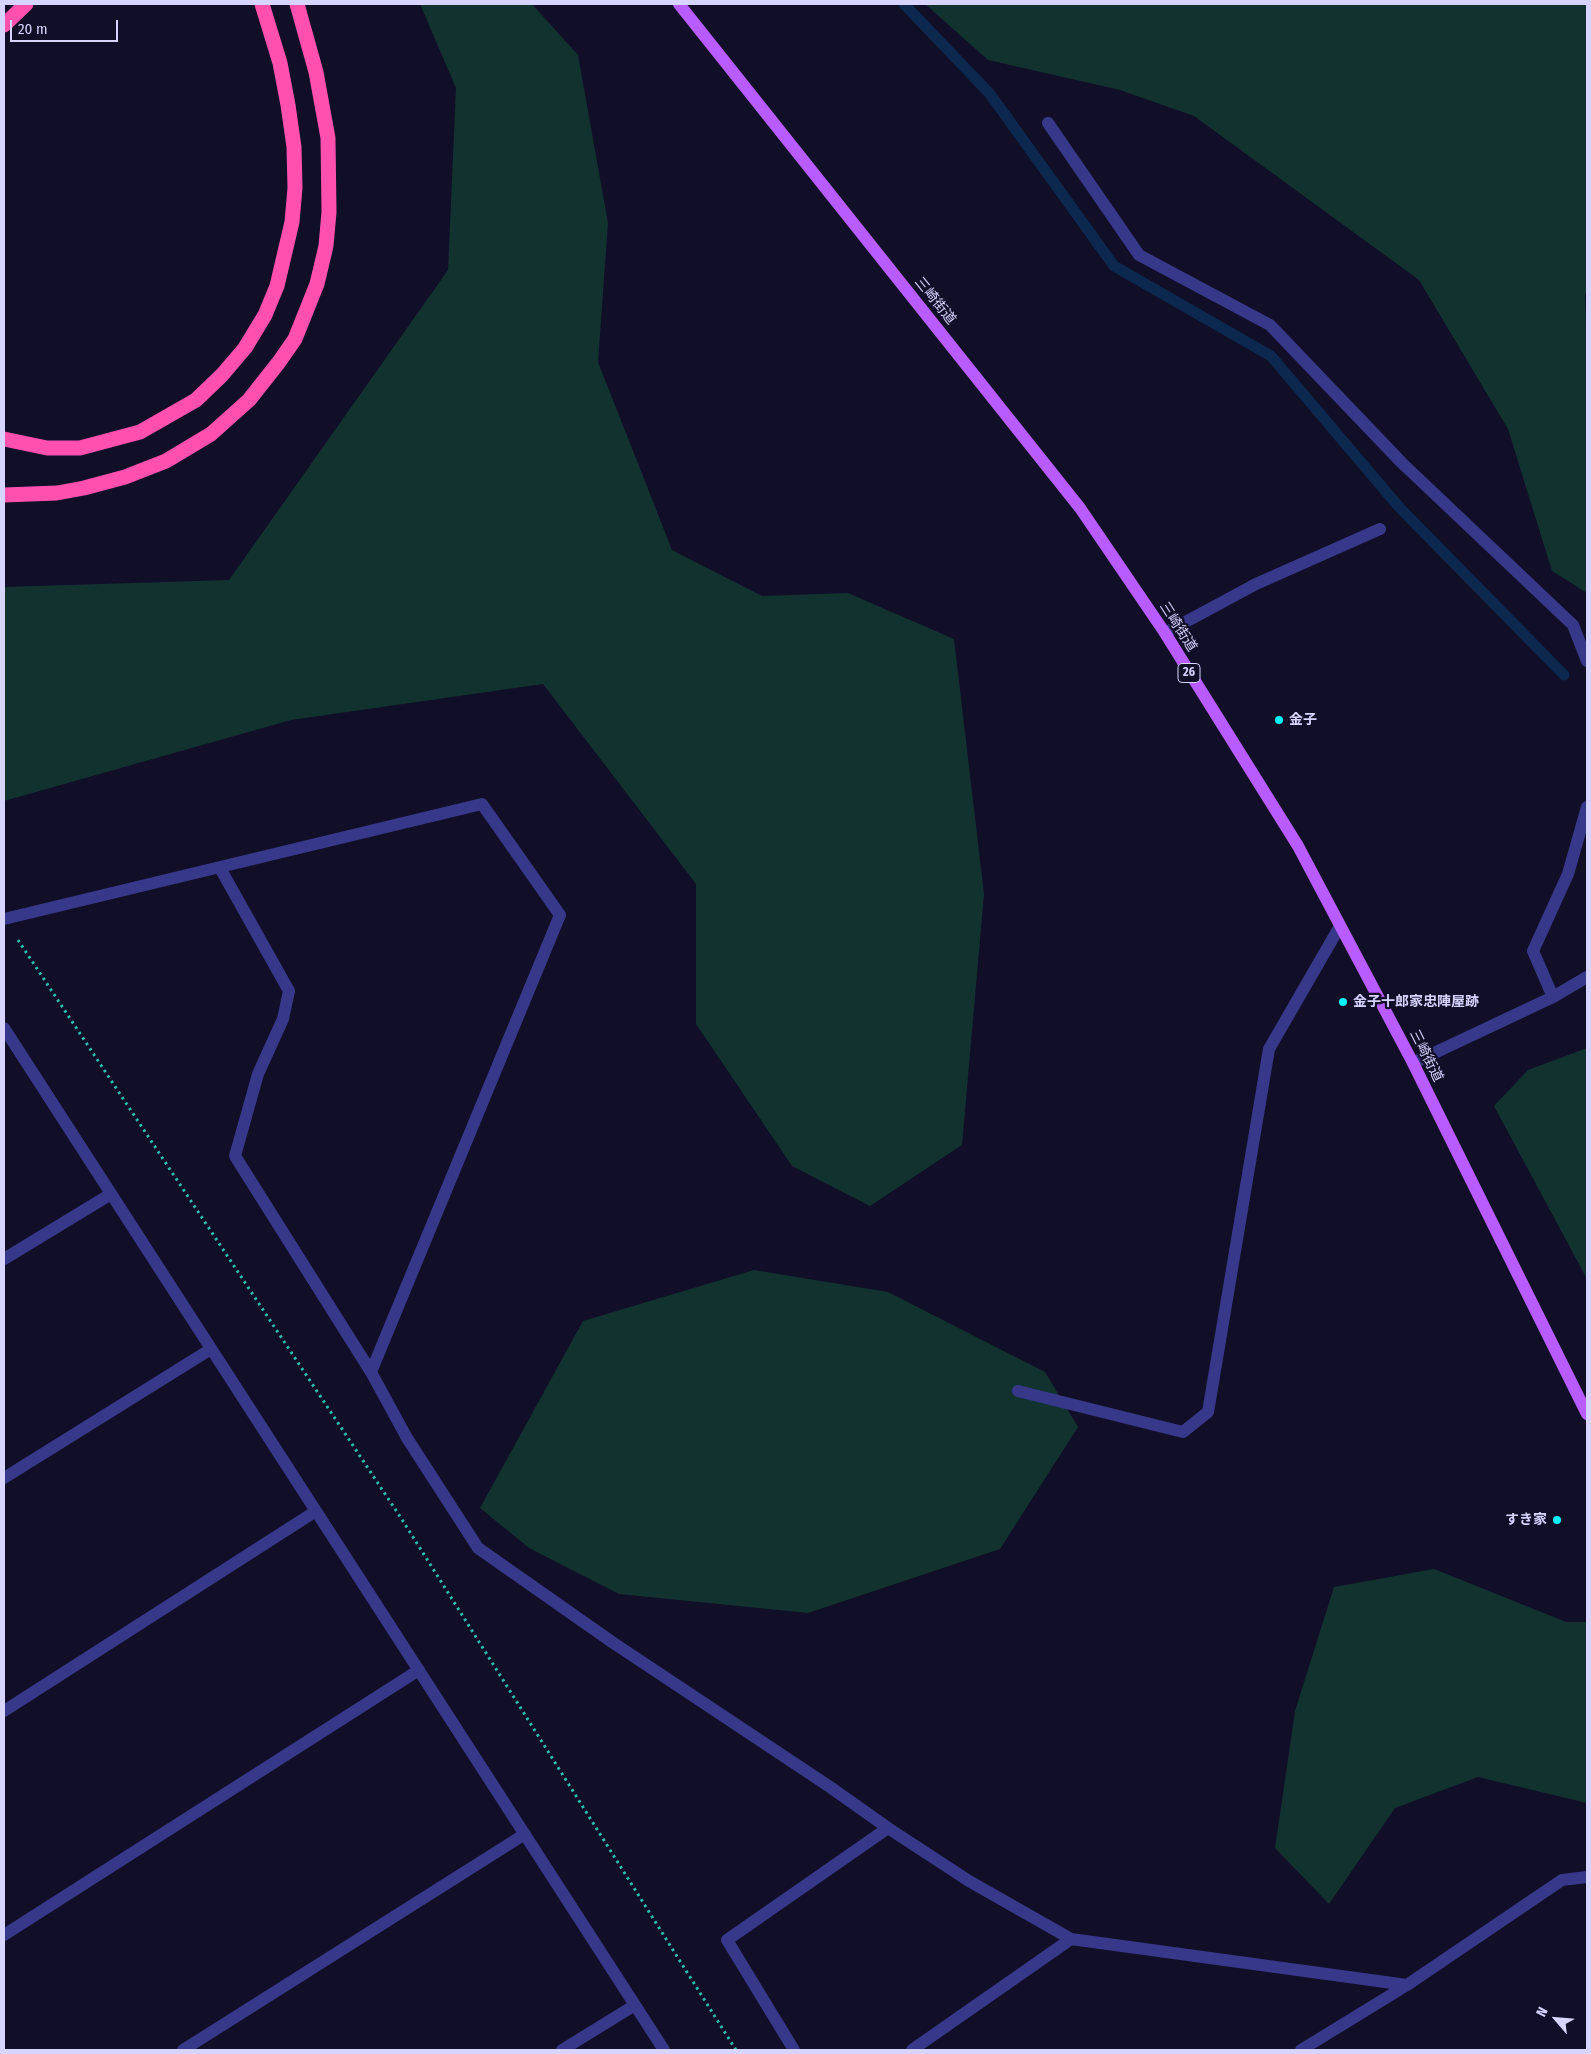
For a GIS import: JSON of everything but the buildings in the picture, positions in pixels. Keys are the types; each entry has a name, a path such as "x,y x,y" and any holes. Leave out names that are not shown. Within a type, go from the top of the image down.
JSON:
{"highway":[{"path":"4,26 26,4"},
{"path":"4,439 47,448 80,448 140,432 196,400 245,348 265,315 279,278 292,222 295,188 294,147 287,97 280,63 262,4"},
{"path":"4,495 57,493 84,488 125,477 166,461 211,434 250,400 295,339 319,274 326,246 329,184 328,138 320,91 298,4"}],"main road":[{"name":"三崎街道","path":"679,4 1080,508 1165,633 1298,846 1413,1063 1587,1414"}],"street":[{"path":"1048,123 1139,255 1270,325 1402,463 1573,625 1587,661"},
{"path":"1165,633 1256,584 1380,529"},
{"path":"4,919 482,804 560,915 371,1372"},
{"path":"1553,997 1532,951 1568,874 1587,807"},
{"path":"220,868 289,991 283,1019 258,1074 235,1156 371,1372 407,1438 478,1548 612,1642 830,1787 888,1828 969,1881 1071,1939 1406,1985"},
{"path":"1018,1391 1183,1432 1208,1412 1269,1050 1340,926"},
{"path":"1413,1063 1553,997 1587,977"},
{"path":"4,1028 664,2050"},
{"path":"4,1259 111,1194"},
{"path":"4,1478 211,1348"},
{"path":"4,1711 316,1511"},
{"path":"4,1935 419,1670"},
{"path":"794,2050 727,1940 888,1828"},
{"path":"183,2050 525,1834"},
{"path":"1301,2050 1406,1985 1562,1880 1587,1877"},
{"path":"912,2050 1071,1939"},
{"path":"562,2050 635,2005"}],"path":[{"path":"4,919 401,1518 736,2050"}],"green space":[{"path":"420,4 532,4 578,55 608,223 598,362 672,550 762,596 848,593 954,639 984,894 962,1145 870,1206 792,1166 696,1024 696,884 543,684 291,720 4,801 4,587 229,580 448,270 456,88"},
{"path":"925,4 1587,4 1587,292 1585,294 1587,356 1587,593 1552,571 1508,429 1419,280 1194,116 1120,90 988,60"},
{"path":"1587,1048 1587,1279 1494,1106 1528,1070"},
{"path":"754,1270 888,1292 1045,1372 1078,1427 1000,1549 808,1613 619,1594 529,1548 480,1508 583,1321"},
{"path":"1434,1569 1566,1622 1587,1622 1587,1803 1478,1777 1395,1808 1329,1904 1275,1848 1295,1711 1334,1587"}],"waterway":[{"path":"904,4 990,94 1114,266 1271,356 1399,507 1564,675"}],"place":[{"name":"金子","path":"1279,720"},
{"name":"金子十郎家忠陣屋跡","path":"1343,1002"},
{"name":"すき家","path":"1557,1520"}]}
